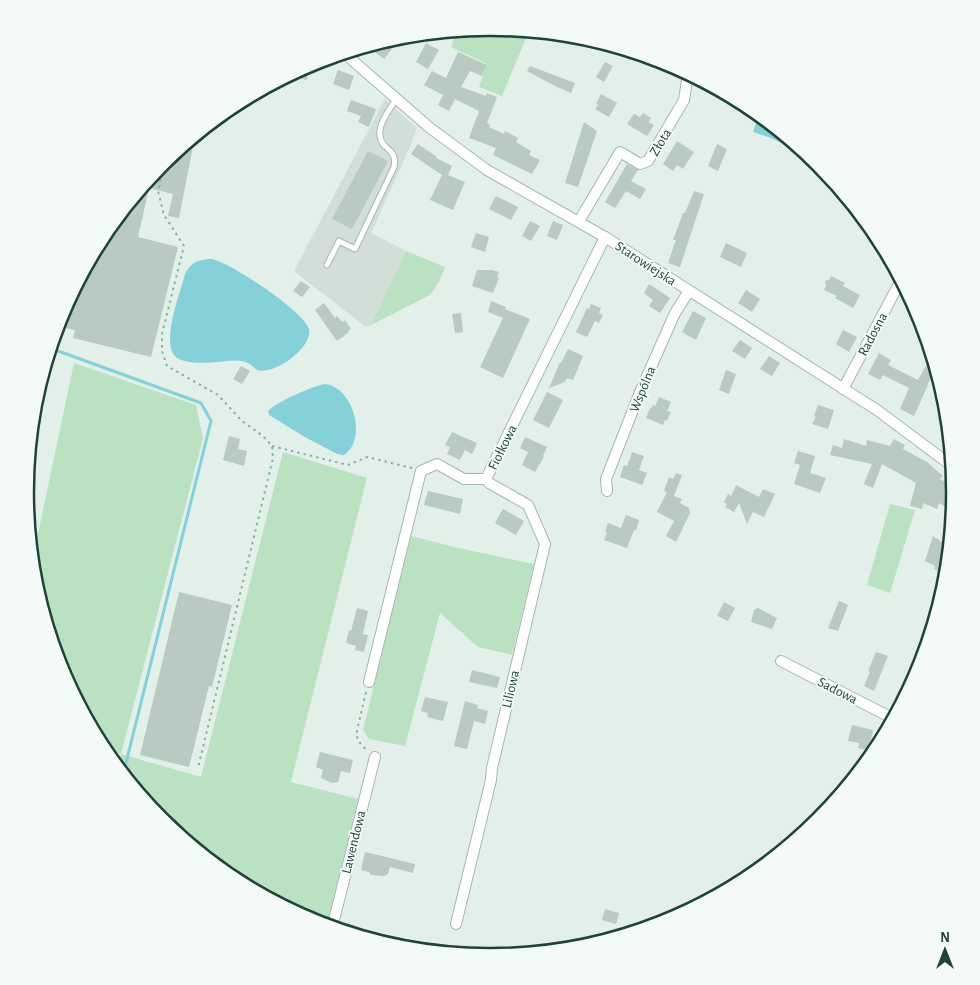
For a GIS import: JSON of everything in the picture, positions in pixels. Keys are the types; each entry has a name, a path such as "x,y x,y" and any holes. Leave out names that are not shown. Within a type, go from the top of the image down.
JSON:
{"street":[{"name":"Starowiejska","path":"350,58 430,128 487,170 605,236 876,410 945,461"},
{"name":"Złota","path":"579,221 620,152 640,164 648,161 684,100 687,81"},
{"name":"Fiołkowa","path":"421,471 436,464 464,480 486,479 605,236"},
{"name":"Radosna","path":"843,389 897,287"},
{"name":"Wspólna","path":"607,491 606,478 640,392 675,313 689,291"},
{"path":"369,682 421,471"},
{"name":"Liliowa","path":"456,924 491,780 492,768 527,614 545,544 528,505 489,483 486,479"},
{"name":"Sadowa","path":"781,661 888,716"},
{"name":"Lawendowa","path":"334,921 375,757"}],"lane":[{"path":"327,265 339,241 355,249 394,167 394,154 383,143 380,136 381,125 396,99"}],"path":[{"path":"161,176 158,191 164,215 184,246 162,334 162,351 167,366 218,395 242,421 263,436 272,446 348,465 367,458 421,471"},
{"path":"198,768 273,458 272,446"},
{"path":"369,682 356,735 361,745 375,757"}],"shaded area":[{"path":"385,99 417,128 371,233 406,251 371,325 366,327 294,271"}],"green space":[{"path":"490,36 526,38 502,96 479,87 487,64 451,47 455,38"},
{"path":"406,251 445,267 439,282 430,295 371,325"},
{"path":"74,363 196,405 203,438 121,754 115,752 95,721 68,667 49,611 37,539"},
{"path":"283,452 367,478 291,782 358,799 329,919 288,902 262,888 212,854 167,815 120,758 121,754 201,777"},
{"path":"890,504 915,510 890,593 867,585"},
{"path":"411,536 534,564 512,655 478,647 440,613 405,746 369,739 363,730"}],"water":[{"path":"756,123 786,145 771,138 753,132"},
{"path":"212,259 250,278 281,300 304,321 309,329 309,336 299,352 282,365 264,371 257,370 247,363 239,361 195,363 174,355 170,340 171,330 175,308 185,275 189,267 196,262"},
{"path":"325,384 335,387 343,394 350,404 354,415 356,426 355,438 351,447 344,455 337,454 303,436 269,415 268,411 279,403 303,391"}],"building":[{"path":"426,43 439,50 428,69 416,62"},
{"path":"393,47 393,47 384,59 374,51"},
{"path":"458,52 487,65 482,76 470,71 461,87 486,96 487,93 497,97 487,123 490,125 489,127 504,134 505,131 518,138 516,142 531,151 529,155 540,160 532,174 493,155 496,148 469,138 479,111 455,99 449,111 438,105 443,95 424,85 432,71 446,78"},
{"path":"605,62 613,66 604,82 596,77"},
{"path":"530,66 575,83 571,93 527,71"},
{"path":"338,70 354,76 349,90 333,84"},
{"path":"308,74 307,80 299,78"},
{"path":"601,94 617,103 609,117 595,109"},
{"path":"351,100 376,109 369,127 358,122 361,116 347,111"},
{"path":"643,113 651,118 649,122 654,125 647,136 627,124 634,114 640,117"},
{"path":"584,122 597,131 578,187 565,183"},
{"path":"677,141 694,152 683,169 677,165 673,171 663,164"},
{"path":"418,144 436,158 452,166 448,175 465,182 453,210 430,200 442,175 411,154"},
{"path":"717,144 727,149 718,171 708,166"},
{"path":"193,146 179,218 168,216 173,194 150,188"},
{"path":"368,151 388,161 352,229 332,219"},
{"path":"627,164 638,170 631,181 646,189 640,199 626,191 615,208 605,202"},
{"path":"148,190 138,237 178,247 151,357 73,338 75,330 65,328 95,264 128,215"},
{"path":"694,191 704,194 680,267 668,263 676,240 673,240"},
{"path":"496,196 518,207 511,220 489,209"},
{"path":"530,221 540,226 531,241 522,236"},
{"path":"553,221 563,225 557,240 547,236"},
{"path":"476,233 489,237 485,252 471,247"},
{"path":"726,243 747,253 741,267 720,257"},
{"path":"477,270 499,272 497,277 499,278 493,293 472,286"},
{"path":"831,276 845,283 843,286 860,295 853,308 835,298 837,296 824,290 826,286 825,281 829,280"},
{"path":"301,281 310,287 302,297 293,291"},
{"path":"649,284 670,298 660,313 649,306 653,300 644,293"},
{"path":"746,290 760,299 752,312 738,303"},
{"path":"491,301 530,319 503,378 480,367 503,318 488,312"},
{"path":"324,303 335,318 337,316 342,322 345,320 351,329 337,341 315,310"},
{"path":"591,304 601,308 599,313 603,315 599,323 595,321 587,337 576,332 587,308 589,309"},
{"path":"693,311 706,318 696,340 682,332"},
{"path":"461,313 463,332 455,333 452,314"},
{"path":"843,330 857,337 849,352 836,344"},
{"path":"740,340 752,348 745,359 732,351"},
{"path":"568,349 583,356 573,380 567,378 565,382 549,388 560,362"},
{"path":"879,353 891,360 888,365 918,380 927,363 932,376 914,416 900,409 909,388 883,375 880,380 868,374"},
{"path":"769,356 780,363 772,376 760,369"},
{"path":"241,366 250,371 242,384 233,379"},
{"path":"726,370 736,374 729,394 719,390"},
{"path":"547,392 563,400 549,428 533,420"},
{"path":"659,397 671,402 667,411 671,412 663,425 646,418 650,408 653,405 655,406"},
{"path":"818,405 834,410 828,429 812,424 816,417 814,416"},
{"path":"452,432 477,443 472,454 465,450 460,460 447,454 450,447 445,445"},
{"path":"229,436 240,439 238,449 247,451 244,466 223,460"},
{"path":"525,437 547,447 544,457 535,472 522,465 528,452 520,448"},
{"path":"844,439 866,446 867,440 890,446 894,439 905,445 903,449 927,462 943,476 940,479 946,482 946,507 939,503 937,509 923,503 922,509 910,506 916,483 882,464 873,488 864,484 872,464 830,455 833,445 842,448"},
{"path":"798,451 815,456 810,473 826,478 820,493 794,484 800,465 794,463"},
{"path":"632,452 644,456 639,470 647,473 642,485 620,477 624,465 627,466"},
{"path":"676,473 682,475 674,496 682,499 680,503 689,508 690,513 676,542 666,536 674,521 657,512 667,492 664,491 669,477 673,479"},
{"path":"736,485 759,497 763,489 775,494 764,517 753,512 747,524 739,503 734,512 725,507 727,504 724,502 728,494 731,496"},
{"path":"428,491 463,499 460,514 424,505"},
{"path":"503,509 524,521 516,535 495,523"},
{"path":"626,515 639,520 627,548 604,540 608,523 621,528"},
{"path":"933,536 943,543 939,572 934,569 935,566 925,561"},
{"path":"179,592 232,605 212,687 209,686 189,767 140,755"},
{"path":"839,601 848,605 838,631 828,628"},
{"path":"724,602 735,608 728,621 717,616"},
{"path":"357,608 368,611 363,634 368,635 364,652 355,650 356,646 346,643"},
{"path":"758,608 777,618 772,629 751,622 754,610"},
{"path":"876,652 888,656 874,691 864,686"},
{"path":"472,670 500,677 497,688 469,682"},
{"path":"425,697 448,702 443,721 427,717 428,713 421,711"},
{"path":"465,701 478,705 477,708 488,711 485,724 474,721 467,749 454,746"},
{"path":"852,725 873,730 870,744 866,750 858,748 859,743 848,741"},
{"path":"320,752 353,760 350,773 341,771 338,782 332,783 321,778 323,770 316,767"},
{"path":"365,852 415,864 413,873 390,867 388,874 384,876 371,875 369,872 361,870"},
{"path":"605,909 619,913 616,924 602,920"}],"waterway":[{"path":"57,350 201,403 211,421 125,766"}]}
